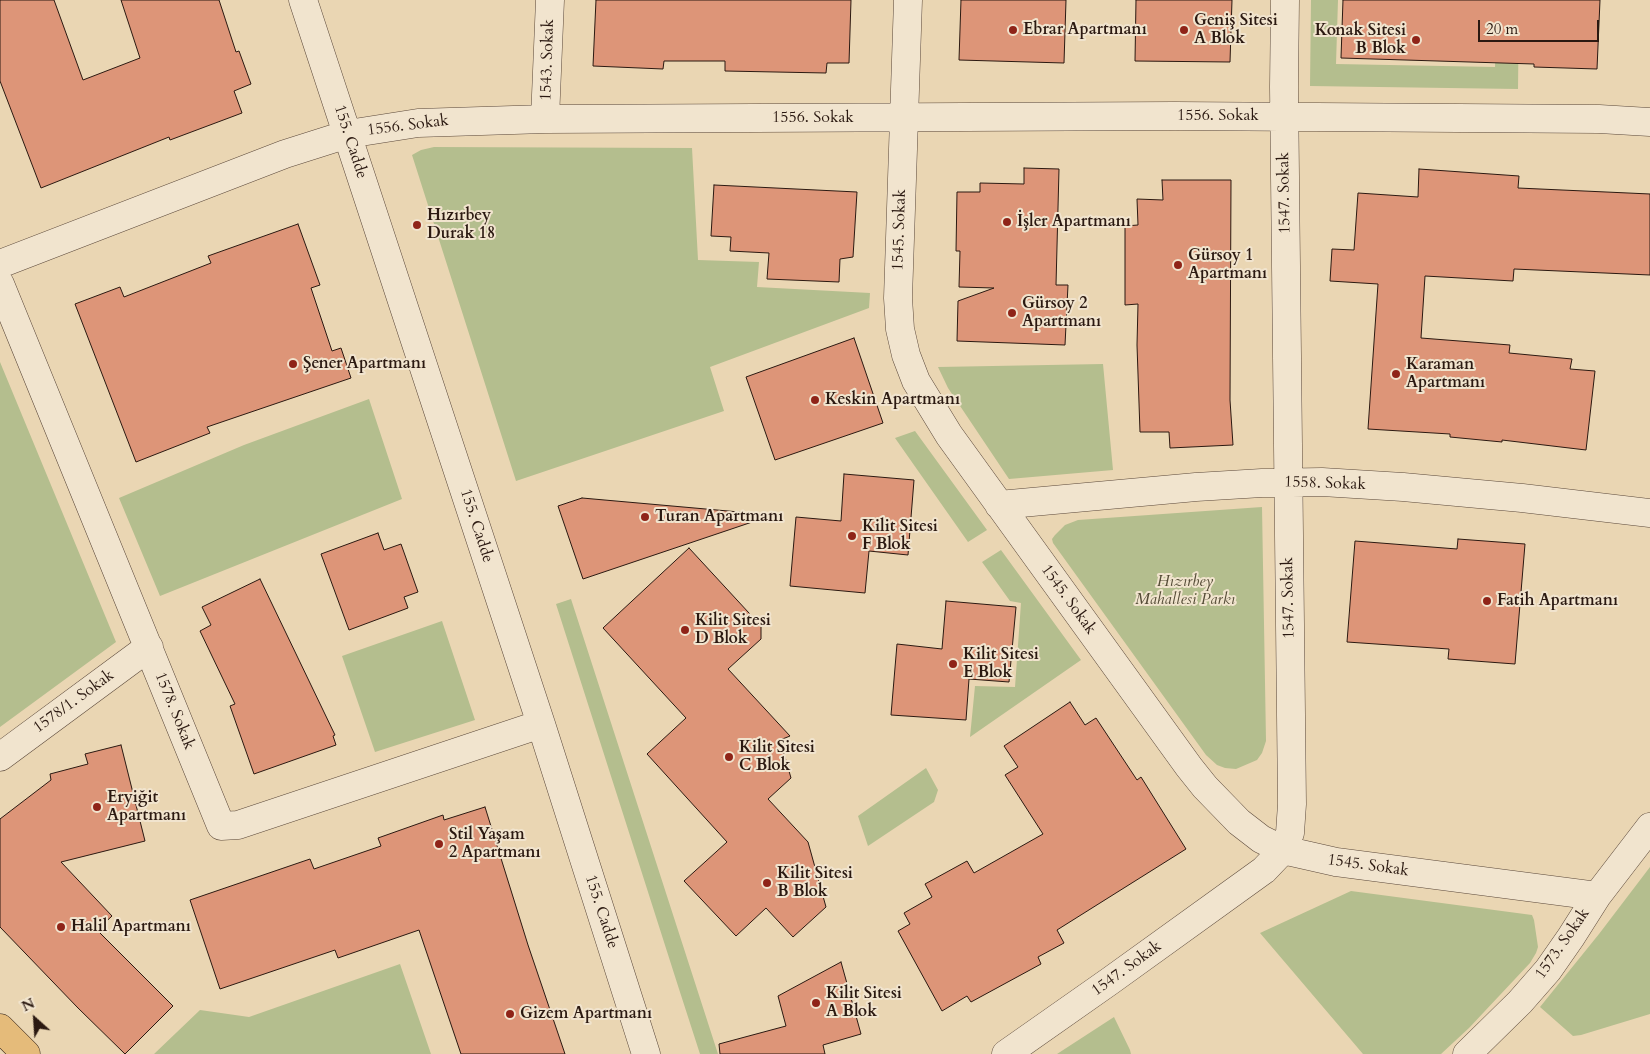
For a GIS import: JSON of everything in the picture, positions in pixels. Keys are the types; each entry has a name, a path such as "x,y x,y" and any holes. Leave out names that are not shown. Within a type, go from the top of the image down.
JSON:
{"main road":[{"path":"0,1028 26,1054"}],"street":[{"name":"155. Cadde","path":"303,0 541,724 646,1054"},
{"name":"1543. Sokak","path":"545,119 550,0"},
{"name":"1545. Sokak","path":"908,0 898,298 900,329 906,355 916,381 930,406 999,505 1205,787 1239,822 1261,839 1283,850 1336,862 1597,896"},
{"name":"1547. Sokak","path":"1006,1054 1103,987 1264,870 1283,850 1290,833 1292,804 1284,116 1285,0"},
{"name":"1556. Sokak","path":"0,264 285,154 348,134 418,123 545,119 1284,116 1650,119"},
{"name":"1578. Sokak","path":"0,284 221,826 238,825 541,724"},
{"name":"1558. Sokak","path":"999,505 1196,487 1322,482 1522,498 1650,513"},
{"name":"1578/1. Sokak","path":"0,757 149,647"},
{"name":"1573. Sokak","path":"1467,1054 1520,1002 1548,970 1597,896 1650,826"}],"green space":[{"path":"1311,0 1338,0 1336,64 1495,67 1497,17 1519,0 1518,89 1310,86"},
{"path":"434,147 692,148 698,260 759,262 757,287 870,293 869,308 710,367 724,411 516,481 412,155 421,150"},
{"path":"0,362 116,642 0,727"},
{"path":"1103,364 1113,470 1009,479 948,388 938,367"},
{"path":"369,399 402,499 160,596 119,498 244,445"},
{"path":"915,431 987,530 968,542 895,438"},
{"name":"Hızırbey Mahallesi Parkı","path":"1262,507 1266,741 1262,753 1257,760 1236,769 1225,768 1217,765 1206,755 1053,543 1052,539 1065,525 1078,520"},
{"path":"1001,550 1081,660 970,737 975,686 1015,687 1021,603 1010,601 982,562"},
{"path":"571,599 718,1054 700,1054 556,604"},
{"path":"442,621 475,720 375,752 342,656"},
{"path":"926,768 938,790 934,802 868,846 858,816"},
{"path":"1650,867 1650,1014 1573,1036 1540,1007"},
{"path":"1351,891 1532,915 1538,947 1530,963 1469,1028 1441,1054 1363,1054 1260,933"},
{"path":"400,964 431,1054 154,1054 200,1010 249,1017"},
{"path":"1114,1017 1131,1054 1057,1054"}],"building":[{"path":"0,0 54,0 83,80 140,58 121,0 219,0 236,52 239,51 251,84 234,91 242,113 170,140 169,137 41,188 0,81"},
{"path":"596,0 851,0 849,63 827,63 826,73 725,71 725,61 664,61 663,69 593,66"},
{"name":"Ebrar Apartmanı","path":"961,0 1066,0 1064,63 959,60"},
{"name":"Geniş Sitesi A Blok","path":"1136,0 1232,0 1230,62 1135,61"},
{"path":"1343,0 1600,0 1597,69 1534,67 1534,64 1341,58"},
{"path":"1024,168 1059,169 1056,285 1068,285 1065,345 957,341 958,301 994,288 959,287 960,251 956,251 957,192 980,192 980,183 1024,184"},
{"path":"1419,169 1519,176 1518,188 1650,194 1650,275 1514,269 1513,281 1425,276 1421,338 1510,345 1509,353 1572,359 1570,369 1595,371 1586,450 1502,440 1502,442 1450,437 1450,434 1368,429 1378,284 1330,281 1332,249 1354,250 1358,193 1418,197"},
{"name":"Gürsoy 1 Apartmanı","path":"1162,180 1231,180 1230,400 1233,445 1170,448 1169,432 1140,432 1137,345 1138,304 1125,305 1125,226 1138,225 1137,199 1163,200"},
{"path":"714,185 857,192 853,257 840,259 839,282 767,279 769,253 730,251 731,237 711,236"},
{"path":"298,224 320,285 311,288 332,351 341,348 351,378 207,427 210,433 136,462 75,304 120,287 124,297 211,263 208,256"},
{"name":"Keskin Apartmanı","path":"854,338 883,423 775,460 746,377"},
{"name":"Kilit Sitesi F Blok","path":"844,474 914,480 908,555 869,551 865,593 790,586 796,517 841,521"},
{"name":"Turan Apartmanı","path":"582,498 773,515 583,579 558,506"},
{"path":"378,533 384,550 401,544 418,592 404,597 408,608 349,630 321,554"},
{"path":"1458,539 1525,544 1515,664 1448,659 1449,649 1347,642 1355,541 1457,549"},
{"path":"689,548 761,626 761,639 728,669 790,736 780,740 791,778 768,799 808,842 826,907 793,937 766,908 736,936 684,881 727,842 647,754 686,718 603,628"},
{"path":"260,579 335,735 333,736 336,745 254,774 230,706 235,704 200,631 211,625 202,607"},
{"name":"Kilit Sitesi E Blok","path":"946,601 1016,607 1009,682 969,679 966,720 891,715 897,644 942,649"},
{"path":"1070,702 1085,725 1096,718 1137,780 1141,777 1186,849 1057,930 1064,943 1038,957 1041,964 971,1002 967,996 942,1011 898,931 910,924 904,913 932,897 925,884 967,861 974,873 1043,834 1005,775 1018,767 1004,746"},
{"path":"121,745 145,841 61,862 112,916 97,930 173,1006 125,1054 0,927 0,819 51,780 50,774 88,764 85,754"},
{"path":"485,807 528,945 565,1054 461,1054 419,930 338,958 335,950 220,989 190,900 310,859 314,869 381,846 378,838 443,815 444,820"},
{"name":"Kilit Sitesi A Blok","path":"841,962 861,1034 823,1045 825,1054 720,1054 719,1044 786,1026 778,996"}],"place":[{"name":"Ebrar Apartmanı","path":"1013,30"},
{"name":"Geniş Sitesi A Blok","path":"1184,30"},
{"name":"Konak Sitesi B Blok","path":"1416,40"},
{"name":"İşler Apartmanı","path":"1007,222"},
{"name":"Hızırbey Durak 18","path":"417,225"},
{"name":"Gürsoy 1 Apartmanı","path":"1178,265"},
{"name":"Gürsoy 2 Apartmanı","path":"1012,313"},
{"name":"Şener Apartmanı","path":"293,364"},
{"name":"Karaman Apartmanı","path":"1396,374"},
{"name":"Keskin Apartmanı","path":"815,400"},
{"name":"Turan Apartmanı","path":"645,517"},
{"name":"Kilit Sitesi F Blok","path":"852,536"},
{"name":"Fatih Apartmanı","path":"1487,601"},
{"name":"Kilit Sitesi D Blok","path":"685,630"},
{"name":"Kilit Sitesi E Blok","path":"953,664"},
{"name":"Kilit Sitesi C Blok","path":"729,757"},
{"name":"Eryiğit Apartmanı","path":"97,807"},
{"name":"Stil Yaşam 2 Apartmanı","path":"439,844"},
{"name":"Kilit Sitesi B Blok","path":"767,883"},
{"name":"Halil Apartmanı","path":"61,927"},
{"name":"Kilit Sitesi A Blok","path":"816,1003"},
{"name":"Gizem Apartmanı","path":"510,1014"}]}
